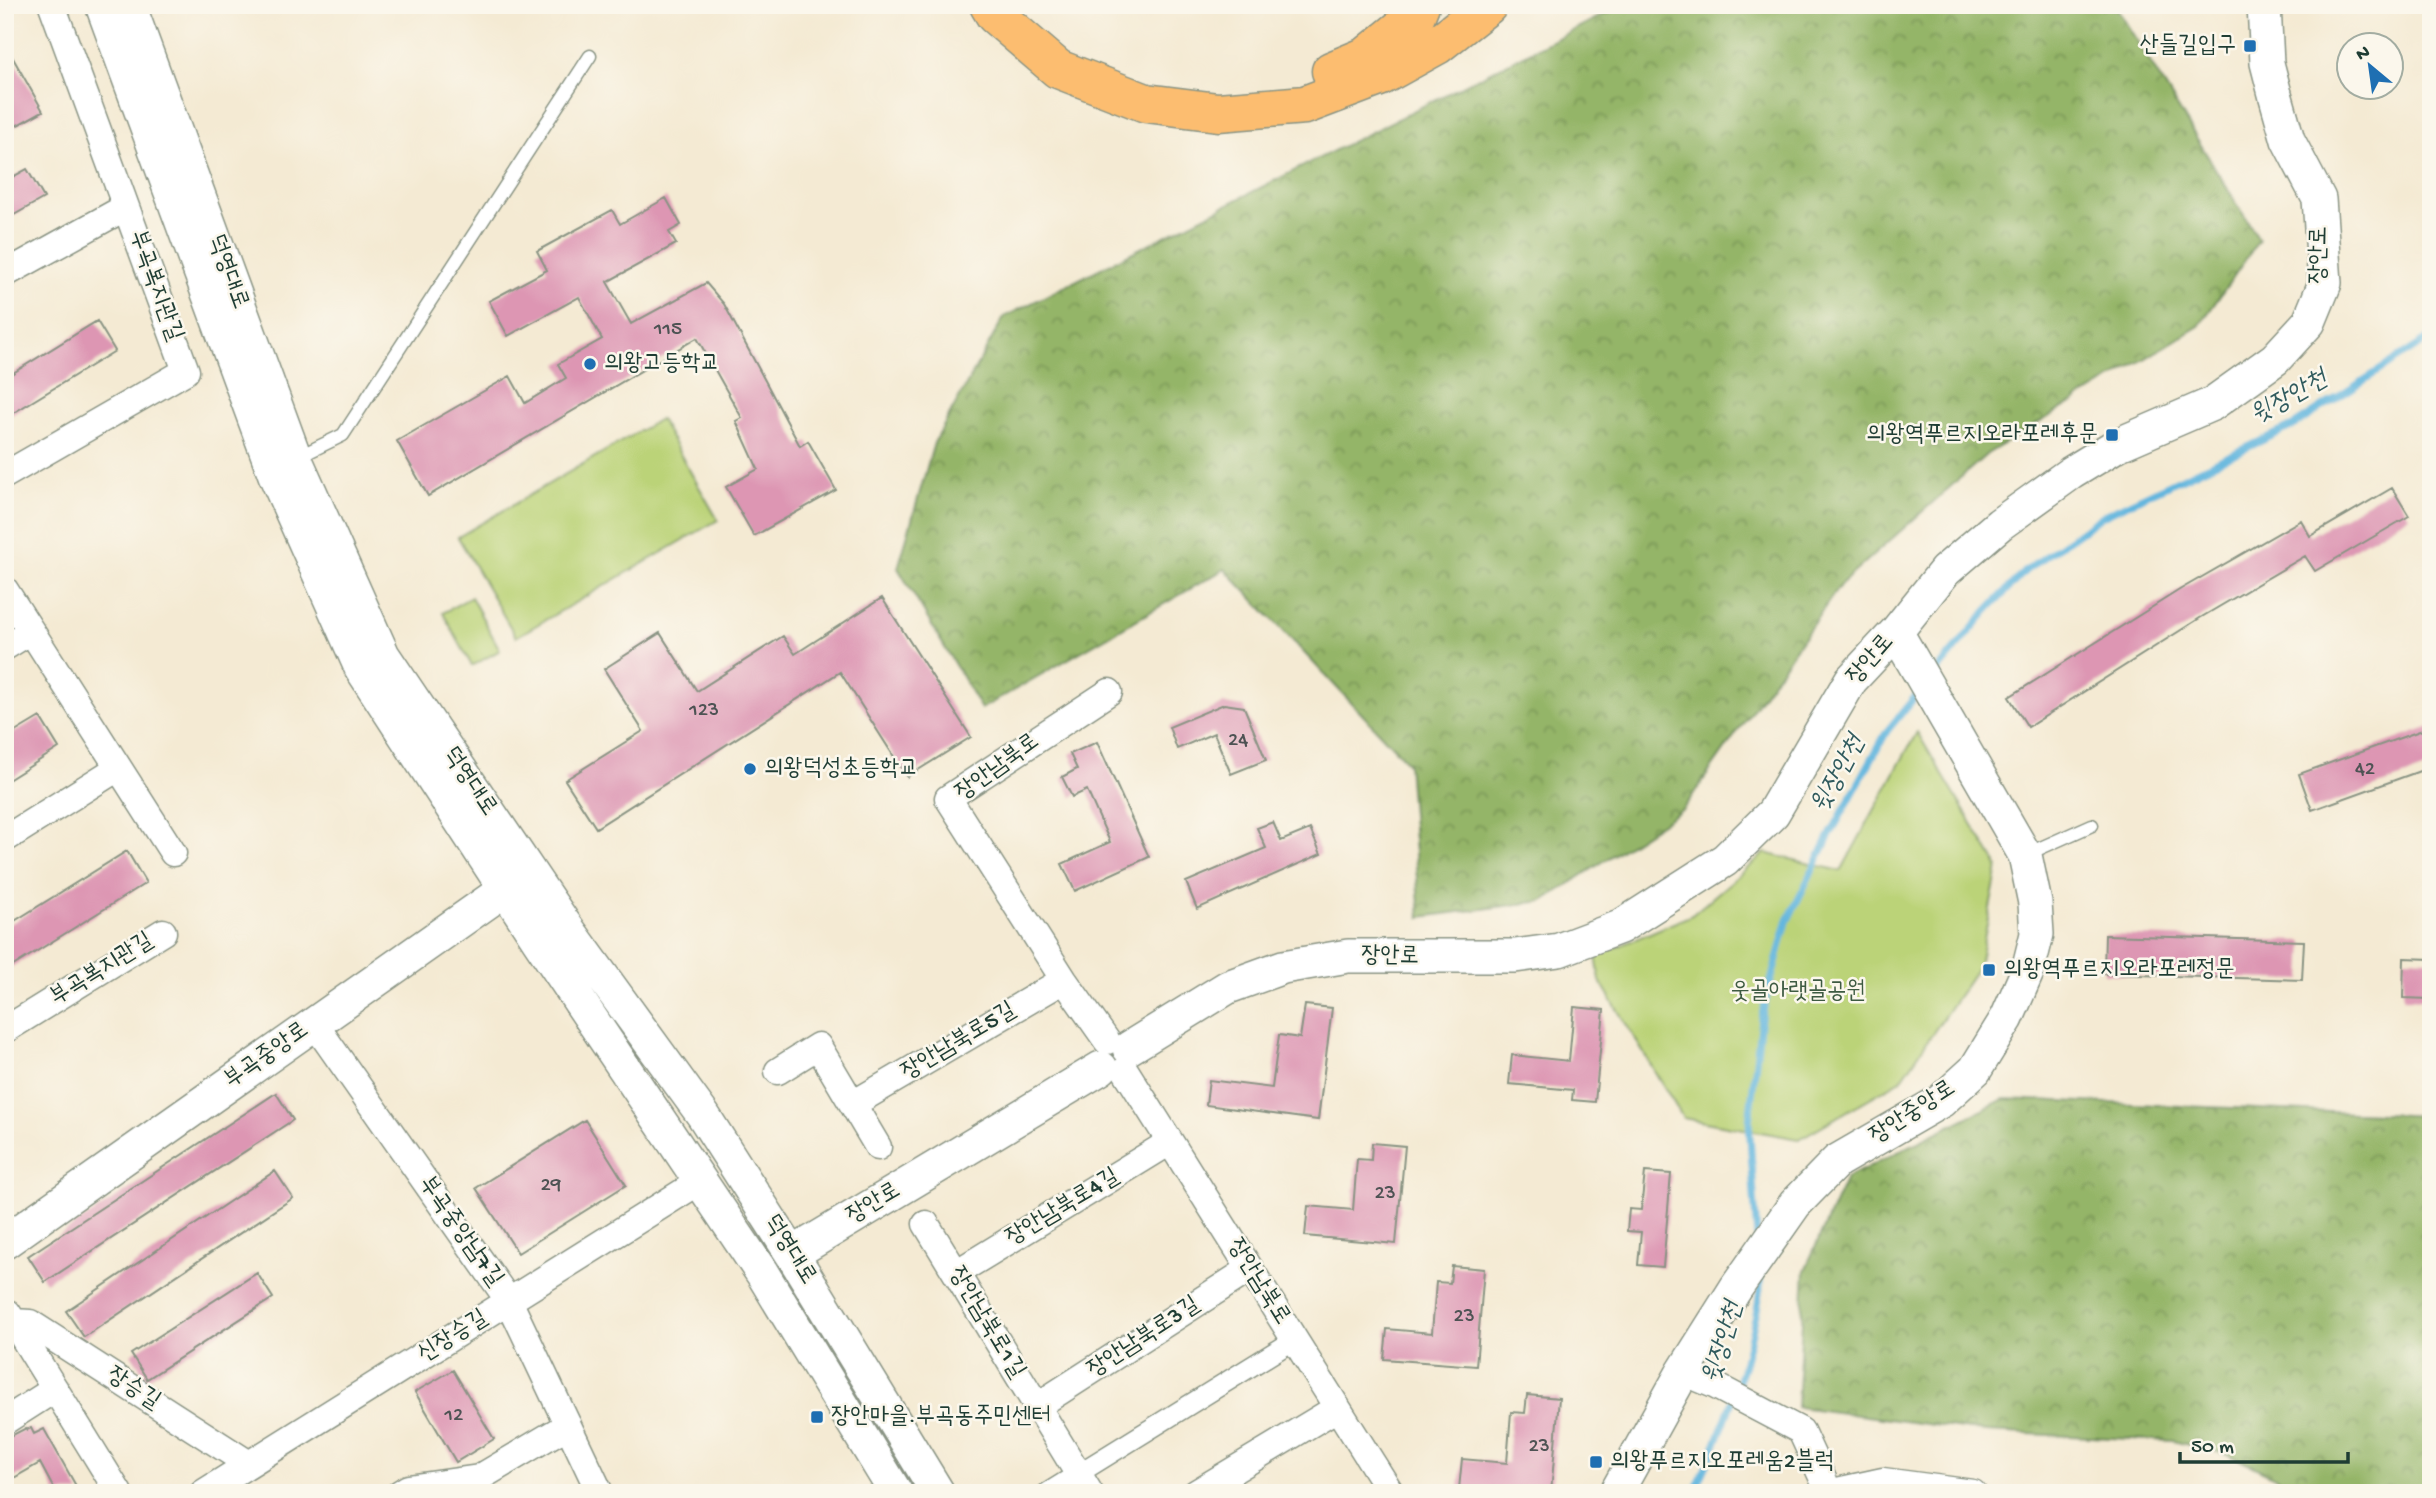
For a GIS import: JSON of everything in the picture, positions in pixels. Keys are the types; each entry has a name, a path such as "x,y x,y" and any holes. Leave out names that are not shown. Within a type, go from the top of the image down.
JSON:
{"highway":[{"path":"989,5 995,15 1058,68 1146,103 1217,112 1305,105 1379,77 1437,45 1488,5"},
{"path":"1016,5 1064,47 1145,82 1217,90 1296,85 1367,56 1415,17 1420,5"}],"street":[{"name":"부곡복지관길","path":"5,475 186,370 52,5"},
{"name":"덕영대로","path":"102,5 275,475 361,668 517,881 703,1115 792,1254 937,1493"},
{"name":"덕영대로","path":"129,5 295,458 383,655 517,881 896,1493"},
{"name":"장안로","path":"792,1254 1228,986 1283,967 1348,956 1515,957 1559,950 1620,928 1725,860 1773,813 1852,680 1903,643 1944,571 2000,524 2071,473 2117,445 2212,404 2276,359 2309,322 2325,283 2319,198 2288,140 2267,63 2264,5"},
{"path":"5,274 127,207"},
{"path":"5,590 173,853"},
{"path":"5,647 31,631"},
{"name":"장안중앙로","path":"1684,1372 1736,1287 1795,1204 1837,1161 1941,1101 1975,1070 2007,1018 2028,970 2037,934 2035,903 2025,855 1903,643"},
{"name":"장안남북로","path":"1109,692 948,798 1170,1142 1391,1493"},
{"path":"5,839 118,768"},
{"name":"부곡중앙로","path":"5,1242 517,881"},
{"name":"부곡복지관길","path":"5,1030 163,932"},
{"name":"장안남북로5길","path":"853,1104 1065,980"},
{"name":"부곡중앙남7길","path":"314,1023 509,1301 600,1493"},
{"path":"778,1071 818,1046 878,1147"},
{"name":"장안남북로4길","path":"956,1273 1170,1142"},
{"name":"신장승길","path":"203,1493 702,1180"},
{"name":"장안남북로1길","path":"926,1224 1084,1483"},
{"name":"장안남북로3길","path":"1037,1406 1250,1269"},
{"name":"장승길","path":"9,1315 30,1323 249,1464"},
{"name":"장승길","path":"9,1315 119,1493"},
{"path":"1046,1493 1084,1483 1294,1340"},
{"path":"1616,1493 1684,1372 1714,1385 1801,1432 1828,1492 1883,1481 1973,1493"},
{"path":"5,1421 55,1389"},
{"path":"1196,1493 1337,1408"},
{"path":"400,1493 408,1488 479,1478 568,1425"}],"lane":[{"path":"295,458 343,435 590,56"},
{"path":"2025,855 2092,825"}],"green space":[{"path":"1623,5 2115,5 2259,240 2199,326 1987,454 1841,584 1683,809 1543,901 1420,917 1408,763 1225,569 981,709 898,568 934,443 1004,317"},
{"path":"660,419 718,520 516,637 458,537"},
{"path":"471,597 500,650 472,666 443,613"},
{"name":"웃골아랫골공원","path":"1917,732 1998,867 1979,965 1901,1080 1799,1139 1683,1118 1600,981 1596,956 1692,915 1765,853 1841,871"},
{"path":"2004,1099 2431,1116 2431,1493 2307,1493 2230,1455 2173,1441 1986,1432 1797,1407 1805,1270 1846,1178"}],"building":[{"path":"5,44 43,111 5,132"},
{"path":"27,169 44,198 5,220 5,181"},
{"path":"666,198 681,225 669,232 676,244 607,282 631,324 706,283 724,304 800,446 808,441 836,490 754,536 726,487 758,469 736,421 742,418 697,338 428,496 397,441 510,376 525,403 566,378 558,364 602,339 579,297 508,336 489,301 547,270 537,251 612,210 620,224"},
{"path":"97,321 115,351 5,418 5,378"},
{"path":"2392,488 2409,516 2315,571 2305,556 2200,618 2028,727 2009,697 2181,589 2301,520 2310,536"},
{"path":"882,598 971,737 907,777 840,672 596,828 565,780 643,731 604,669 660,633 697,691 783,636 795,654"},
{"path":"1224,704 1244,707 1266,760 1231,774 1214,733 1177,749 1169,727"},
{"path":"40,717 59,748 5,782 5,738"},
{"path":"2431,727 2431,767 2312,810 2299,774"},
{"path":"1097,742 1149,857 1075,891 1062,864 1110,842 1087,790 1072,797 1062,777 1077,769 1070,754"},
{"path":"1273,822 1281,841 1310,829 1321,854 1197,909 1186,882 1266,848 1257,828"},
{"path":"127,851 146,883 5,971 5,927"},
{"path":"2105,935 2304,941 2302,980 2104,974"},
{"path":"2404,958 2431,959 2431,999 2403,998"},
{"path":"1305,1005 1332,1008 1318,1120 1206,1105 1209,1080 1272,1088 1279,1035 1300,1038"},
{"path":"1574,1007 1604,1010 1595,1102 1572,1100 1573,1090 1509,1084 1512,1055 1569,1061"},
{"path":"276,1093 293,1120 45,1282 28,1256"},
{"path":"585,1120 626,1185 518,1253 476,1188"},
{"path":"1372,1143 1405,1146 1396,1244 1305,1236 1308,1206 1353,1210 1357,1159 1371,1160"},
{"path":"275,1171 293,1198 84,1337 66,1311"},
{"path":"1645,1172 1671,1174 1663,1267 1638,1265 1641,1232 1627,1231 1629,1209 1641,1210"},
{"path":"1452,1266 1484,1269 1476,1366 1384,1359 1387,1329 1432,1333 1436,1282 1450,1283"},
{"path":"257,1273 273,1298 147,1379 131,1354"},
{"path":"453,1370 494,1439 456,1462 415,1392"},
{"path":"1527,1395 1559,1398 1551,1493 1459,1489 1462,1459 1507,1463 1511,1412 1525,1413"},
{"path":"31,1428 34,1434 44,1429 80,1493 56,1493 40,1463 5,1483 5,1439"}],"waterway":[{"name":"윗장안천","path":"1931,678 1986,612 2025,571 2104,515 2295,425 2431,337"},
{"name":"윗장안천","path":"1757,1238 1749,1122 1761,1018 1787,922 1829,837 1887,731 1919,692"},
{"name":"윗장안천","path":"1694,1493 1737,1388 1758,1305 1760,1275"}],"place":[{"name":"산들길입구","path":"2250,46"},
{"name":"의왕고등학교","path":"590,364"},
{"name":"의왕역푸르지오라포레후문","path":"2112,435"},
{"name":"의왕덕성초등학교","path":"750,769"},
{"name":"의왕역푸르지오라포레정문","path":"1989,970"},
{"name":"장안마을.부곡동주민센터","path":"817,1417"},
{"name":"의왕푸르지오포레움2블럭","path":"1596,1462"}]}
